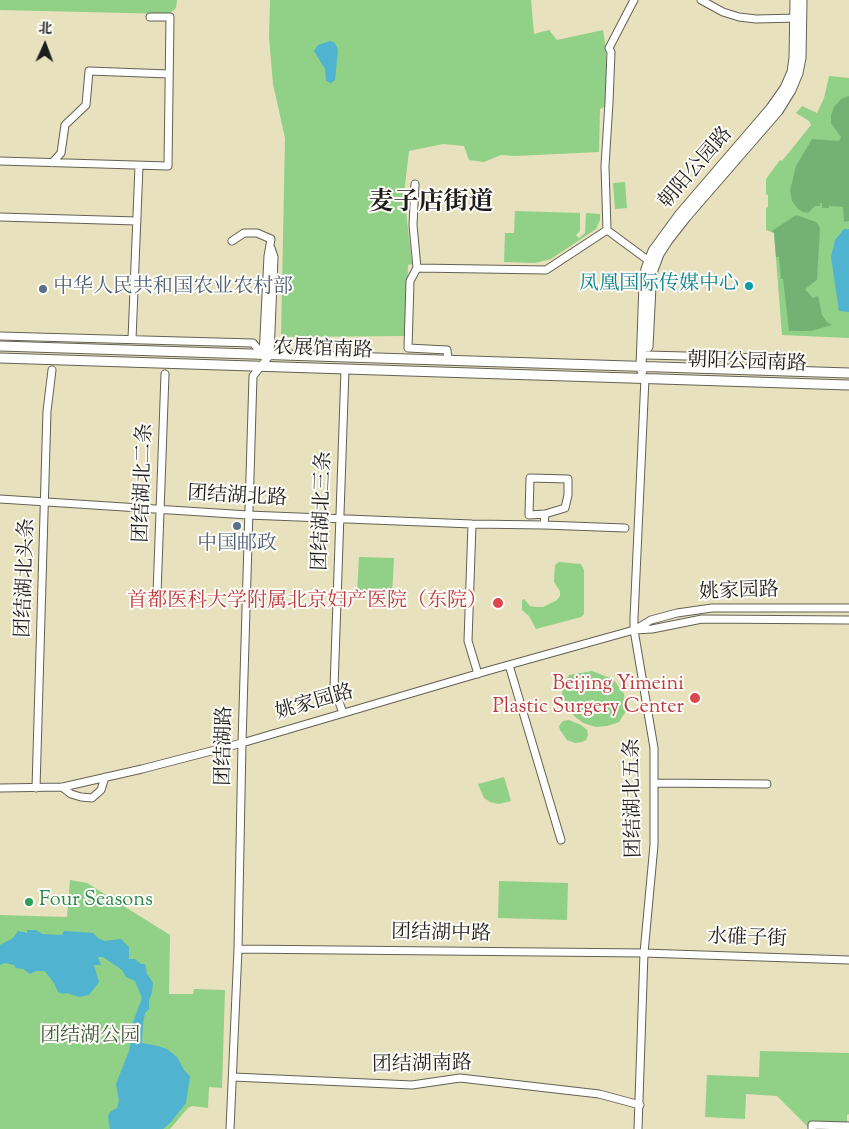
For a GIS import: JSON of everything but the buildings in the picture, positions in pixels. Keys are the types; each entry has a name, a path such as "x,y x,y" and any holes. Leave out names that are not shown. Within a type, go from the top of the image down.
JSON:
{"main road":[{"name":"朝阳公园路","path":"644,367 647,355 653,270 659,254 686,217 778,111 791,90 798,73 801,58 795,0"},
{"name":"朝阳公园路","path":"644,367 644,284 649,260 662,237 771,108 785,88 792,72 802,0"},
{"name":"农展馆南路","path":"0,346 644,367"},
{"name":"农展馆南路","path":"0,358 645,378"},
{"path":"760,358 775,371"},
{"name":"朝阳公园南路","path":"644,367 849,373"},
{"path":"644,367 645,378"},
{"name":"朝阳公园南路","path":"645,378 849,385"}],"street":[{"path":"607,230 605,166 610,48 634,0"},
{"path":"701,0 723,12 739,17 756,19 798,18"},
{"path":"0,161 168,166 170,18 150,17"},
{"path":"52,163 61,153 65,125 86,105 89,71 169,74"},
{"path":"132,339 139,166"},
{"path":"415,184 413,225 417,268 410,281 408,348 447,350 448,360"},
{"path":"0,218 136,221"},
{"path":"607,230 649,260"},
{"path":"417,268 546,270 607,230"},
{"path":"232,241 244,233 257,233 271,239 274,257 267,355"},
{"name":"农展馆南路","path":"0,336 253,343 267,355"},
{"name":"团结湖路","path":"230,1129 238,949 253,376 262,366 267,355"},
{"path":"647,355 760,358"},
{"name":"团结湖北三条","path":"343,713 334,688 345,369"},
{"name":"团结湖北头条","path":"36,788 46,501 47,411 52,370"},
{"name":"团结湖北二条","path":"157,594 165,374"},
{"name":"团结湖北五条","path":"638,1129 644,953 654,845 654,748 634,630 645,378"},
{"path":"530,478 568,479 568,495 565,508 545,514 529,515 530,478"},
{"name":"团结湖北路","path":"0,499 341,520 625,528"},
{"path":"544,525 545,514"},
{"path":"472,524 468,640 478,674"},
{"name":"姚家园路","path":"0,788 62,787 242,742 634,630 651,620 677,613 712,608 849,608"},
{"name":"姚家园路","path":"634,630 652,630 702,619 849,620"},
{"path":"509,665 561,840"},
{"path":"62,787 71,794 92,798 101,790 105,777"},
{"path":"654,783 767,784"},
{"name":"团结湖中路","path":"238,949 644,953"},
{"name":"水碓子街","path":"644,953 849,960"},
{"name":"团结湖南路","path":"233,1077 412,1085 460,1078 599,1094 640,1104"},
{"path":"812,1129 812,1125 849,1126"}],"green space":[{"path":"0,0 177,0 176,8 169,14 0,10"},
{"path":"270,0 531,0 534,34 549,30 557,40 603,30 606,49 606,106 600,109 599,152 501,155 484,162 469,160 464,146 443,144 409,151 404,194 412,264 408,265 406,336 281,337 285,138 273,84 269,37"},
{"path":"829,76 849,78 849,338 782,335 774,233 766,230 768,195 766,194 766,179 811,125 809,121 796,113 802,106 817,113 824,98"},
{"path":"849,96 849,221 844,222 843,207 830,206 830,203 829,208 822,208 822,203 820,203 820,206 815,206 808,213 803,212 792,201 790,191 796,166 812,139 839,141 841,137 831,123 831,115 834,107 841,99"},
{"path":"625,182 627,208 615,209 613,183"},
{"path":"515,211 580,213 580,231 576,235 579,238 585,233 586,213 600,214 600,220 596,229 551,259 535,263 504,262 505,233 514,233"},
{"path":"796,215 816,222 820,228 817,280 805,289 813,298 818,296 822,315 832,325 811,331 789,331 783,279 781,279 779,257 776,257 774,233 772,231"},
{"path":"359,557 394,558 392,595 357,594"},
{"path":"559,562 581,564 584,570 584,614 581,617 536,629 529,616 522,610 522,600 524,599 530,606 543,607 557,600 560,596 560,591 554,582 555,565"},
{"path":"592,671 613,679 624,694 626,711 619,722 596,727 583,723 566,706 562,695 563,684 569,675"},
{"path":"569,720 587,730 586,740 575,743 567,740 559,726 563,721"},
{"path":"504,777 511,801 499,804 484,798 478,784"},
{"name":"团结湖公园","path":"70,880 87,883 170,935 169,994 193,994 194,989 225,990 222,1088 209,1087 208,1108 192,1106 188,1108 170,1129 0,1129 0,915 67,917"},
{"path":"499,881 568,883 567,920 498,918"},
{"path":"760,1051 849,1053 849,1114 847,1115 847,1129 816,1129 814,1127 810,1129 777,1096 746,1094 745,1119 705,1117 707,1075 759,1077"}],"water":[{"path":"330,41 335,43 338,50 335,80 331,83 326,81 325,69 314,51 318,45"},
{"path":"844,229 849,229 849,312 839,311 831,257 835,240"},
{"path":"27,930 36,930 42,934 62,935 64,931 93,933 104,941 121,939 129,947 129,959 135,959 141,964 145,964 147,974 153,983 149,1009 145,1013 142,1043 167,1049 177,1057 184,1070 190,1076 186,1103 163,1129 110,1129 108,1117 110,1112 117,1108 119,1101 116,1084 129,1051 132,1025 142,998 135,981 126,977 122,970 103,957 98,957 101,965 94,965 99,982 89,995 79,997 58,992 45,971 36,971 30,974 23,969 16,968 14,965 5,963 0,965 0,945 13,938 18,931 27,933"}],"place":[{"name":"凤凰国际传媒中心","path":"749,286"},
{"name":"中华人民共和国农业农村部","path":"43,289"},
{"name":"中国邮政","path":"237,526"},
{"name":"首都医科大学附属北京妇产医院（东院）","path":"498,603"},
{"name":"Beijing Yimeini Plastic Surgery Center","path":"695,698"},
{"name":"Four Seasons","path":"29,902"}],"district":[{"name":"麦子店街道","path":"431,205"}]}
